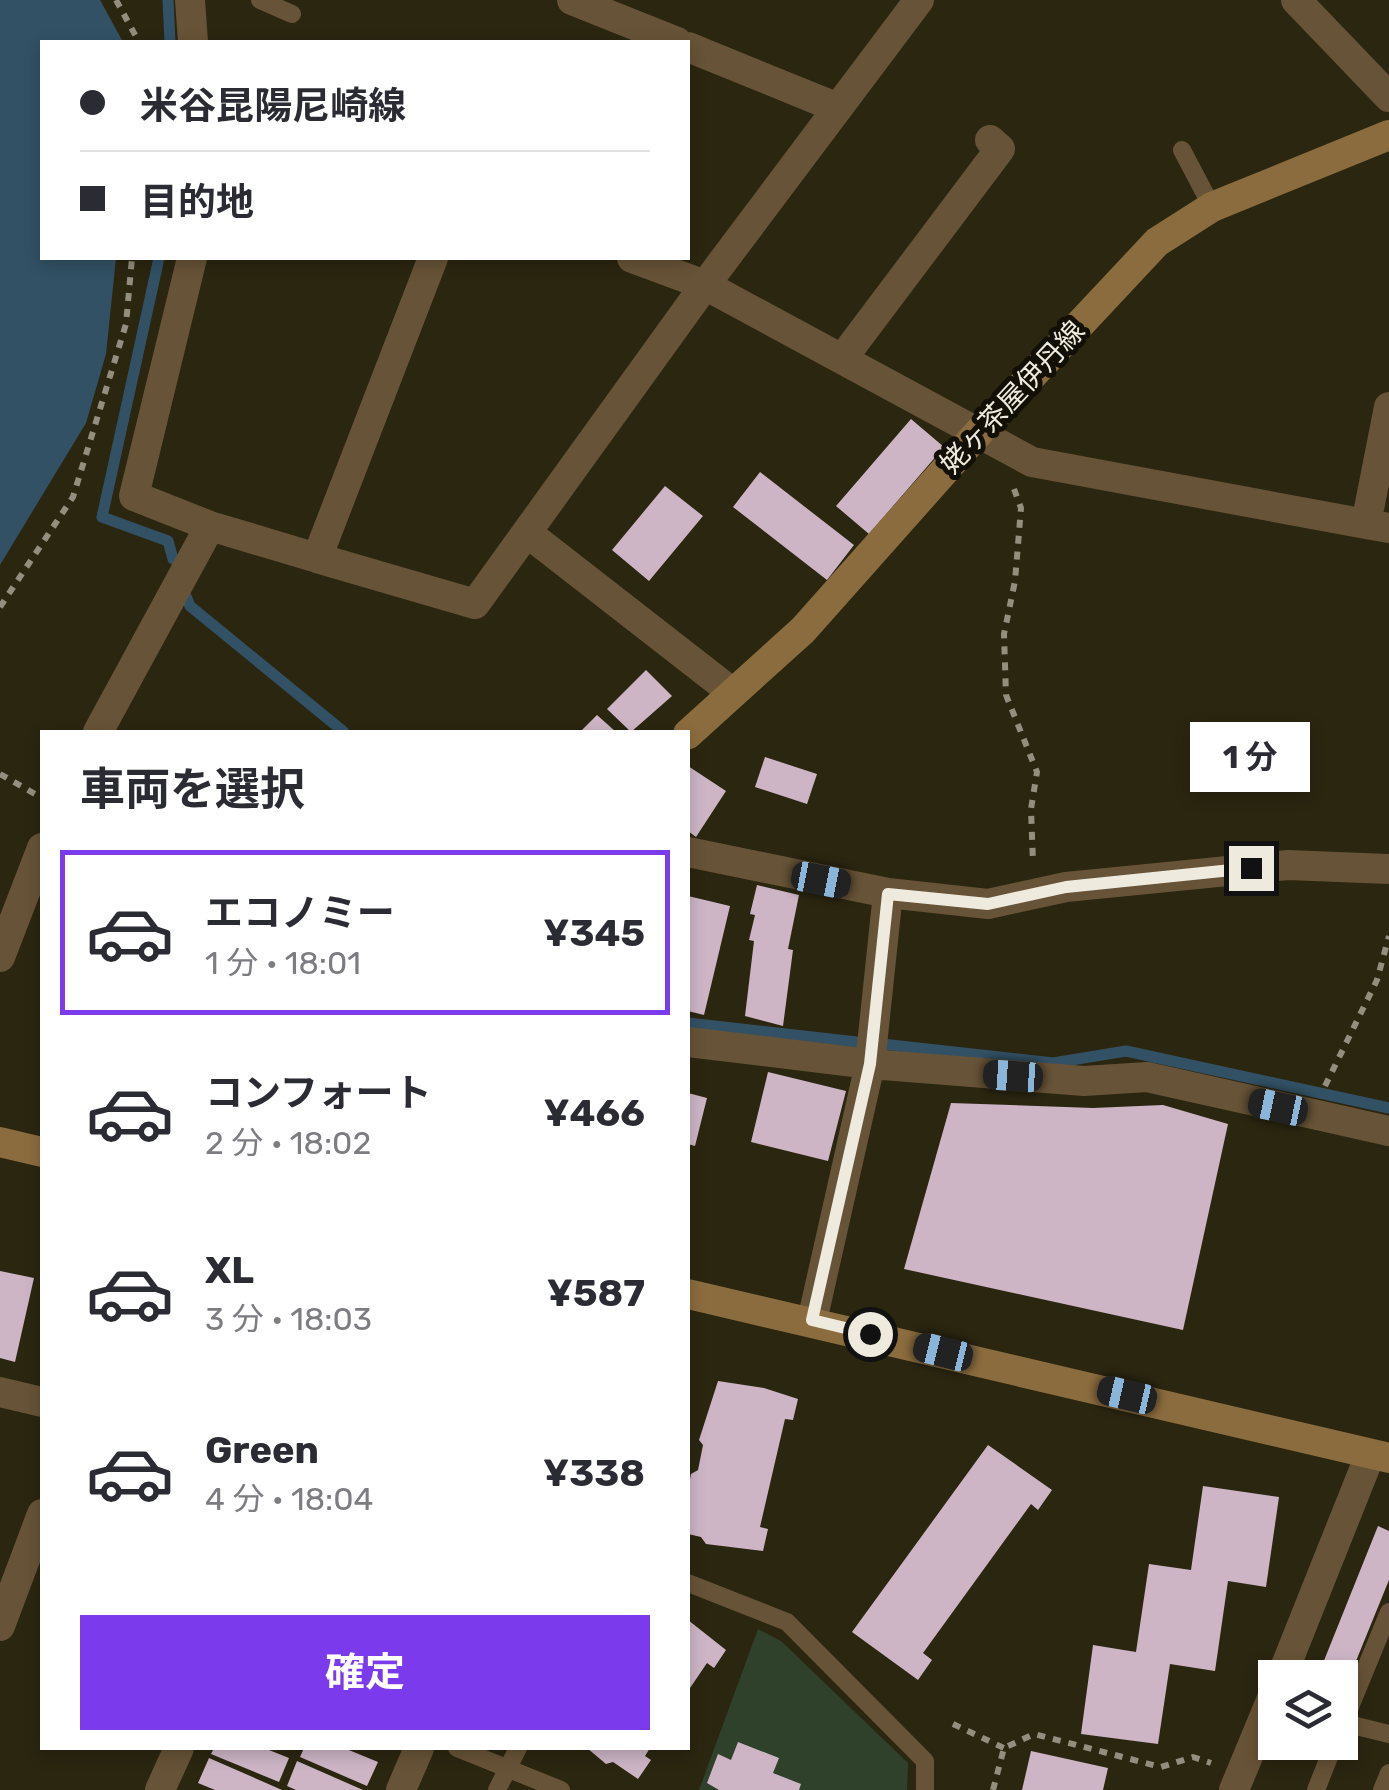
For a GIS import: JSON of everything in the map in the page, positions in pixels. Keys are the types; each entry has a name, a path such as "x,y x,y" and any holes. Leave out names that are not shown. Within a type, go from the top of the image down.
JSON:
{"main road":[{"name":"姥ヶ茶屋伊丹線","path":"690,732 803,630 979,432 1156,242 1212,207 1389,135"},
{"path":"0,1142 40,1152"},
{"path":"690,1294 812,1320 1380,1457"}],"street":[{"path":"190,0 193,40"},
{"path":"572,0 672,40"},
{"path":"192,260 134,496 210,526 476,604 530,535 705,285 919,0"},
{"path":"1296,0 1389,97"},
{"path":"690,48 838,108"},
{"path":"842,358 1000,148"},
{"path":"317,558 431,260"},
{"path":"637,260 705,285 1032,462 1378,526 1389,407"},
{"path":"99,730 210,526"},
{"path":"530,535 733,693"},
{"path":"690,852 888,894 988,904 1033,894 1288,865 1389,869"},
{"path":"0,957 40,853"},
{"path":"812,1320 870,1064 888,894"},
{"path":"690,1042 870,1064 1084,1081 1147,1078 1389,1131"},
{"path":"0,1392 40,1402"},
{"path":"1289,1660 1380,1457"},
{"path":"0,1626 40,1519"},
{"path":"1237,1782 1258,1735"},
{"path":"160,1790 177,1750"},
{"path":"401,1790 418,1750"}],"lane":[{"path":"260,0 292,14"},
{"path":"1182,150 1212,207"},
{"path":"690,1584 787,1622 925,1761 925,1790"},
{"path":"1358,1685 1389,1612"},
{"path":"1358,1728 1389,1734"},
{"path":"462,1750 561,1790"},
{"path":"497,1790 517,1750"},
{"path":"1316,1790 1328,1760"},
{"path":"1382,1790 1389,1773"}],"path":[{"path":"116,0 137,40"},
{"path":"0,607 73,497 126,324 132,260"},
{"path":"1019,454 1011,480 1021,508 1015,582 1004,634 1006,695 1036,772 1031,809 1033,894"},
{"path":"0,774 40,797"},
{"path":"1312,1114 1376,980 1389,936"},
{"path":"953,1724 1004,1748"},
{"path":"1004,1748 1034,1734 1160,1767 1193,1757 1237,1782"},
{"path":"993,1790 1004,1748"}],"green space":[{"path":"758,1629 781,1641 908,1763 907,1790 699,1790"}],"water":[{"path":"0,0 100,0 122,40 40,40 40,260 116,260 106,354 86,423 0,565"}],"building":[{"path":"911,419 944,447 869,534 836,506"},
{"path":"760,472 854,545 827,580 733,507"},
{"path":"665,486 703,516 649,581 612,550"},
{"path":"646,670 672,696 633,730 607,709"},
{"path":"597,715 614,730 582,730"},
{"path":"765,757 817,774 807,804 755,787"},
{"path":"690,767 726,791 696,837 690,832"},
{"path":"757,885 799,895 788,949 793,950 783,1026 745,1016 754,941 749,940 755,915 750,914"},
{"path":"690,896 730,906 704,1015 690,1012"},
{"path":"768,1072 846,1091 828,1161 751,1142"},
{"path":"690,1094 707,1098 695,1146 690,1145"},
{"path":"951,1103 1093,1108 1163,1105 1228,1124 1183,1330 904,1269"},
{"path":"0,1271 34,1278 15,1362 0,1358"},
{"path":"718,1381 764,1388 798,1399 793,1420 785,1419 760,1527 768,1529 763,1551 706,1544 701,1537 690,1534 690,1479 698,1470 703,1445 699,1440"},
{"path":"988,1445 1052,1490 1038,1510 1031,1504 923,1653 932,1660 918,1680 852,1632"},
{"path":"1203,1486 1279,1497 1266,1587 1228,1581 1215,1671 1170,1664 1158,1744 1081,1734 1093,1645 1136,1652 1149,1564 1191,1570"},
{"path":"1378,1526 1389,1531 1389,1580 1356,1660 1324,1660"},
{"path":"690,1622 726,1650 714,1668 707,1663 690,1688"},
{"path":"738,1742 779,1758 773,1773 801,1784 799,1790 719,1790 707,1783 718,1754 731,1760"},
{"path":"213,1750 269,1750 289,1758 279,1782 211,1754"},
{"path":"303,1750 349,1750 378,1762 367,1786 300,1757"},
{"path":"589,1750 649,1750 645,1756 651,1760 638,1779 613,1762 606,1764"},
{"path":"1031,1751 1108,1768 1103,1790 1022,1790"},
{"path":"209,1758 282,1790 215,1790 198,1783"},
{"path":"297,1761 363,1790 296,1790 287,1786"}],"waterway":[{"path":"168,0 170,40"},
{"path":"159,260 102,517 168,541 173,559"},
{"path":"186,596 190,606 342,730"},
{"path":"690,1023 857,1042"},
{"path":"882,1044 1053,1063 1126,1051 1389,1108"}],"route":[{"path":"870,1334 812,1320 870,1064 888,894 988,904 1066,887 1251,868"}]}
